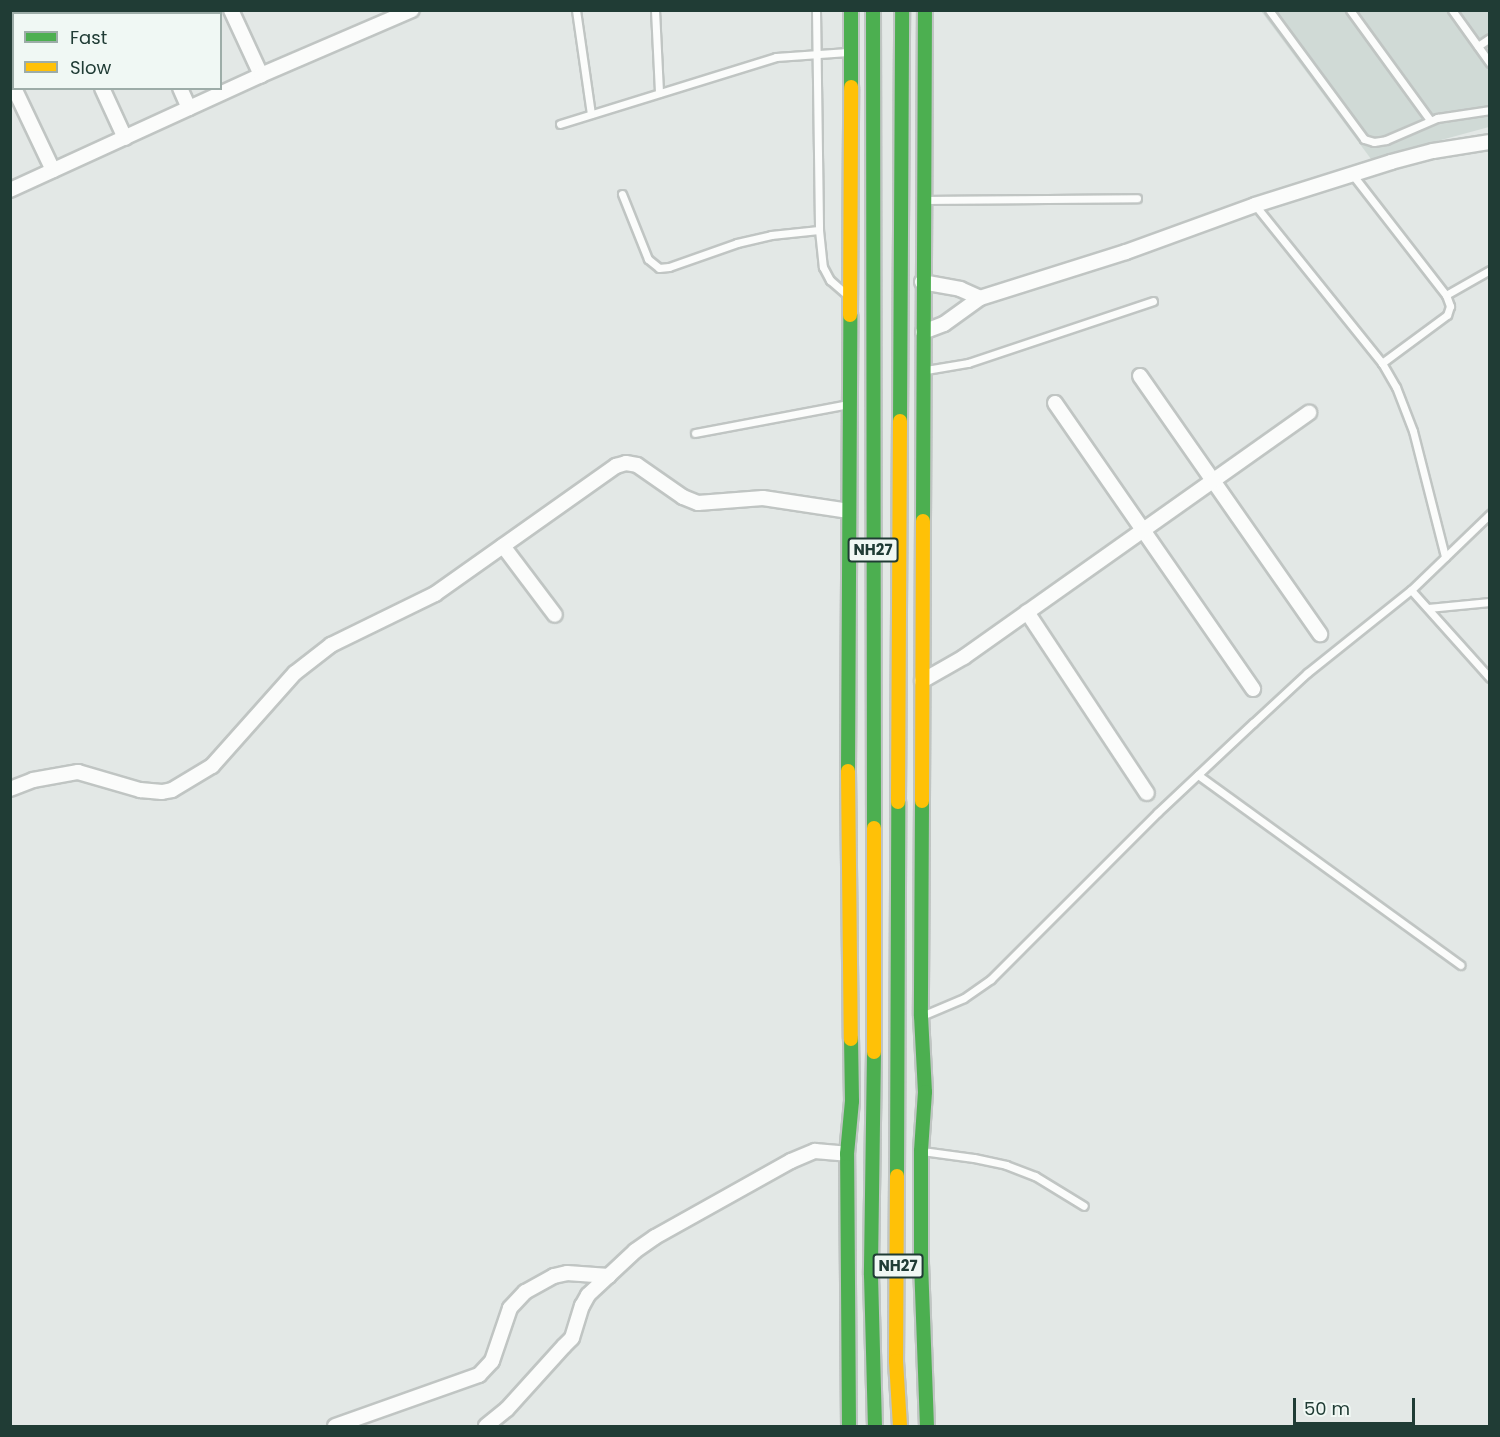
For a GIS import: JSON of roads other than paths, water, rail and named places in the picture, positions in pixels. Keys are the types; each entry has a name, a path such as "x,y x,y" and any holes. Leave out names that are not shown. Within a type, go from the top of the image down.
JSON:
{"main road":[{"path":"849,1426 847,1154 852,1101 848,778 851,10"},
{"name":"NH27","path":"873,10 874,1118 871,1275 875,1426"},
{"name":"NH27","path":"900,1426 896,1361 900,1106 902,10"},
{"path":"925,10 922,282 921,1016 926,1092 921,1151 921,1263 927,1426"}],"street":[{"path":"231,10 261,75"},
{"path":"10,190 261,75 412,10"},
{"path":"15,90 53,170"},
{"path":"103,90 125,138"},
{"path":"181,90 189,108"},
{"path":"922,332 958,315 980,298 1126,252 1255,205 1433,151 1490,142"},
{"path":"922,282 960,289 980,298"},
{"path":"1140,376 1320,634"},
{"path":"1055,403 1253,689"},
{"path":"922,681 964,657 1308,413"},
{"path":"10,789 33,780 78,772 140,790 172,790 201,775 212,766 295,673 331,645 435,594 602,473 626,463 637,465 683,497 698,503 763,498 849,512"},
{"path":"503,546 555,615"},
{"path":"1027,612 1147,793"},
{"path":"486,1426 507,1409 572,1338 588,1295 655,1237 792,1161 815,1151 847,1154"},
{"path":"335,1426 479,1375 492,1361 510,1308 525,1292 554,1276 567,1273 609,1276"}],"lane":[{"path":"576,10 591,114"},
{"path":"655,10 659,93"},
{"path":"816,10 819,230 823,267 830,280 850,296"},
{"path":"1269,10 1364,139 1374,142 1386,140 1430,120 1490,110"},
{"path":"1350,10 1430,120"},
{"path":"1452,10 1490,63"},
{"path":"1478,46 1490,38"},
{"path":"560,124 776,57 851,51"},
{"path":"1351,174 1446,295 1450,306 1447,315 1382,363"},
{"path":"622,194 648,259 659,268 669,267 737,243 771,235 819,230"},
{"path":"923,200 1137,198"},
{"path":"1255,205 1382,363 1395,387 1413,431 1445,557"},
{"path":"1446,295 1490,270"},
{"path":"923,370 968,363 1153,301"},
{"path":"695,433 849,404"},
{"path":"921,1016 964,998 992,979 1198,775 1307,673 1411,590 1490,514"},
{"path":"1411,590 1490,678"},
{"path":"1428,608 1490,602"},
{"path":"1198,775 1460,965"},
{"path":"921,1151 1006,1165 1035,1176 1084,1206"}]}
